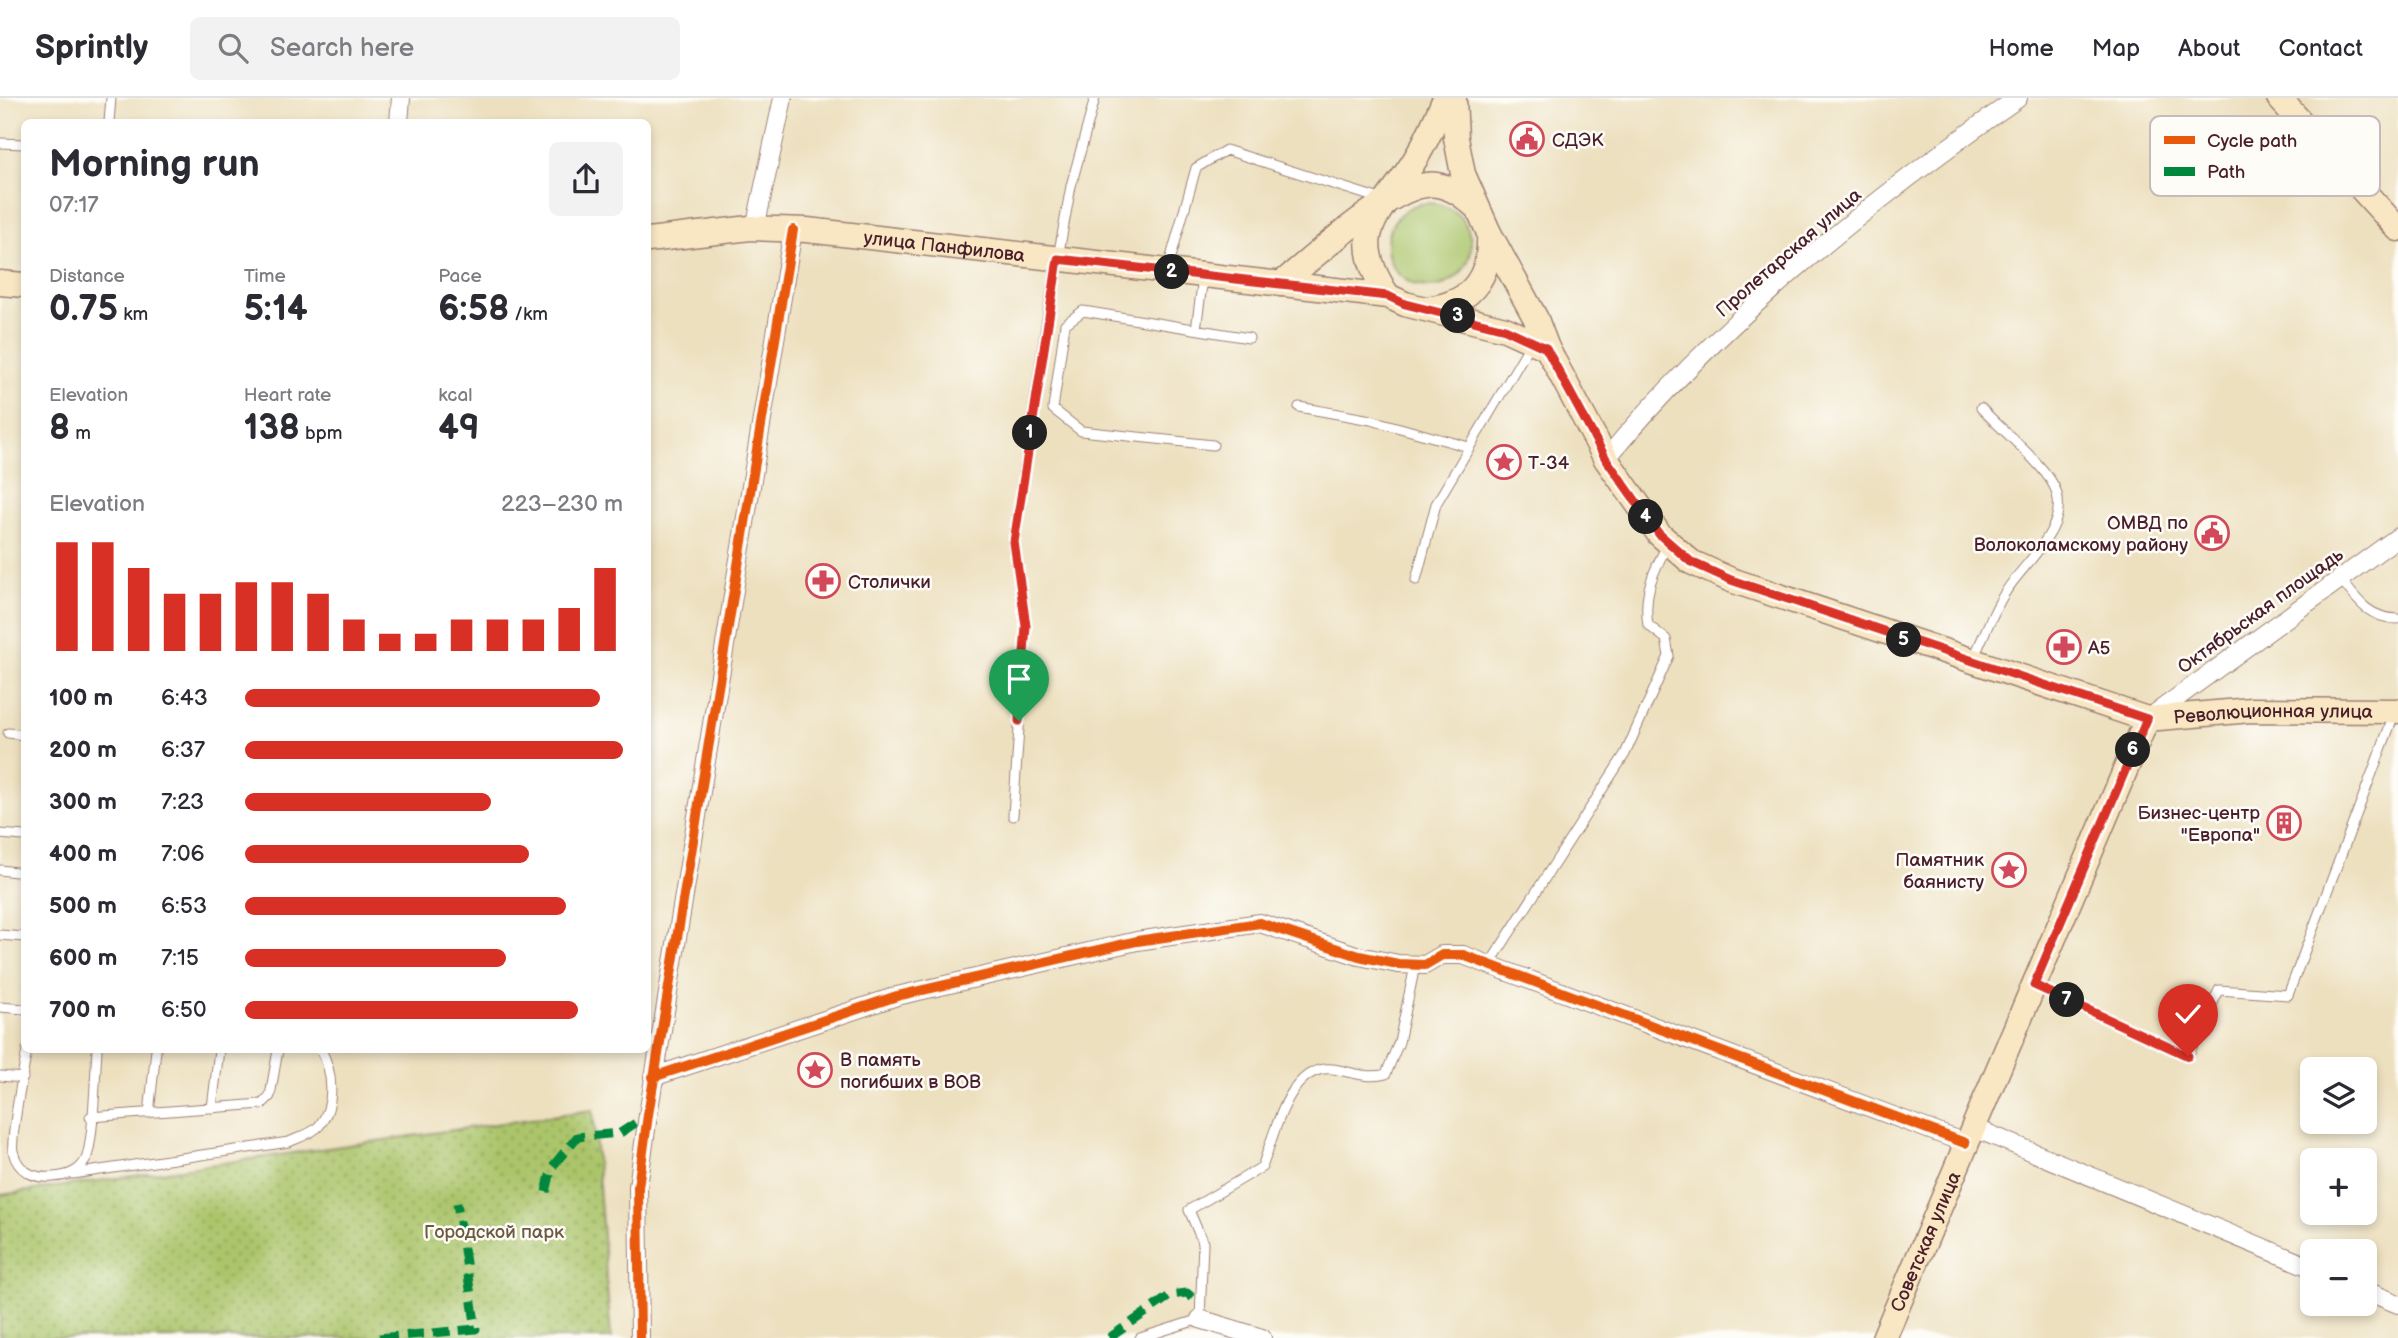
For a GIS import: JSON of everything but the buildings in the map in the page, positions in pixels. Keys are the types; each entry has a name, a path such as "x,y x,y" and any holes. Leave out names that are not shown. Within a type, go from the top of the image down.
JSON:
{"main road":[{"path":"1388,296 1373,274 1367,253 1371,224 1429,136 1445,98"},
{"path":"1454,98 1456,138 1464,174 1485,222 1536,319 1539,345 1606,459 1659,534 1669,543 1691,562 1731,580 2147,719"},
{"path":"2279,98 2295,116"},
{"path":"1281,284 1385,201 1409,188 1435,184 1460,193 1485,222 1490,256 1478,285 1463,298 1447,306 1429,309"},
{"path":"2368,196 2398,229"},
{"name":"улица Панфилова","path":"651,240 755,228 793,230 1388,296 1405,304 1505,329 1539,345"},
{"path":"0,283 21,285"},
{"name":"Революционная улица","path":"2147,719 2251,710 2397,711"},
{"name":"Советская улица","path":"1884,1338 2147,719"}],"street":[{"path":"399,119 401,98"},
{"path":"755,228 783,98"},
{"name":"Пролетарская улица","path":"1606,459 1656,398 1830,239 2018,98"},
{"path":"640,1338 638,1187 653,1077 793,230"},
{"name":"Октябрьская площадь","path":"2147,719 2398,537"},
{"path":"653,1077 897,996 1137,941 1260,923 1359,956 1415,966 1425,965 1442,955 1463,955 1968,1135 2300,1263"},
{"path":"2377,1295 2398,1304"},
{"path":"1200,1319 1262,1338"}],"lane":[{"path":"109,119 111,98"},
{"path":"1013,816 1026,626 1014,542 1071,186 1095,98"},
{"path":"0,143 21,144"},
{"path":"1167,272 1195,168 1226,150 1385,201"},
{"path":"1196,329 1203,276"},
{"path":"1213,445 1081,431 1053,409 1065,324 1083,311 1249,338"},
{"path":"1416,580 1436,504 1469,447 1539,345"},
{"path":"1299,407 1371,420 1469,447"},
{"path":"1972,661 2001,598 2018,571 2046,540 2056,520 2060,502 2053,484 1981,408"},
{"path":"1489,965 1625,754 1669,656 1667,639 1648,625 1644,604 1653,571 1669,543"},
{"path":"2340,578 2363,608 2383,617 2398,619"},
{"path":"2034,985 2188,1056 2219,990 2288,995 2397,711"},
{"path":"8,733 21,735"},
{"path":"0,834 21,836"},
{"path":"0,870 21,873"},
{"path":"0,935 21,937"},
{"path":"1140,1338 1200,1319 1203,1244 1189,1210 1262,1167 1272,1129 1291,1094 1310,1073 1320,1068 1372,1078 1386,1074 1399,1042 1415,966"},
{"path":"0,1007 21,1009"},
{"path":"27,1053 12,1150 22,1169 33,1177 73,1174 289,1142 319,1126 332,1092 330,1070 322,1053"},
{"path":"73,1174 85,1162 91,1142 90,1117 97,1053"},
{"path":"149,1113 156,1053"},
{"path":"212,1108 219,1053"},
{"path":"90,1117 262,1104 270,1096 277,1053"},
{"path":"0,1076 23,1078"},
{"path":"0,1148 12,1150"}],"green space":[{"path":"1421,203 1437,203 1453,210 1464,221 1471,237 1468,261 1459,275 1437,287 1421,287 1405,280 1394,269 1387,253 1387,237 1394,221 1405,210"},
{"name":"Городской парк","path":"593,1110 611,1338 0,1338 0,1195"}],"marked path":[{"path":"546,1192 552,1167 577,1137 620,1133 648,1115"},
{"path":"379,1338 476,1329 457,1203"},
{"path":"1109,1338 1171,1295 1187,1293 1199,1303"}],"cycle path":[{"path":"640,1338 638,1187 793,230"},
{"path":"653,1077 897,996 1137,941 1260,923 1359,956 1398,964 1425,965 1442,955 1463,955 1965,1143"}],"place":[{"name":"СДЭК","path":"1527,139"},
{"name":"Т-34","path":"1504,462"},
{"name":"ОМВД по Волоколамскому району","path":"2212,533"},
{"name":"Столички","path":"823,581"},
{"name":"А5","path":"2064,647"},
{"name":"Бизнес-центр \"Европа\"","path":"2284,823"},
{"name":"Памятник баянисту","path":"2009,870"},
{"name":"В память погибших в ВОВ","path":"815,1070"}],"route":[{"path":"1019,721 1026,626 1014,542 1058,259 1388,296 1405,304 1505,329 1546,348 1606,459 1659,534 1691,562 1731,580 1905,640 2147,719 2034,985 2188,1056"}]}
